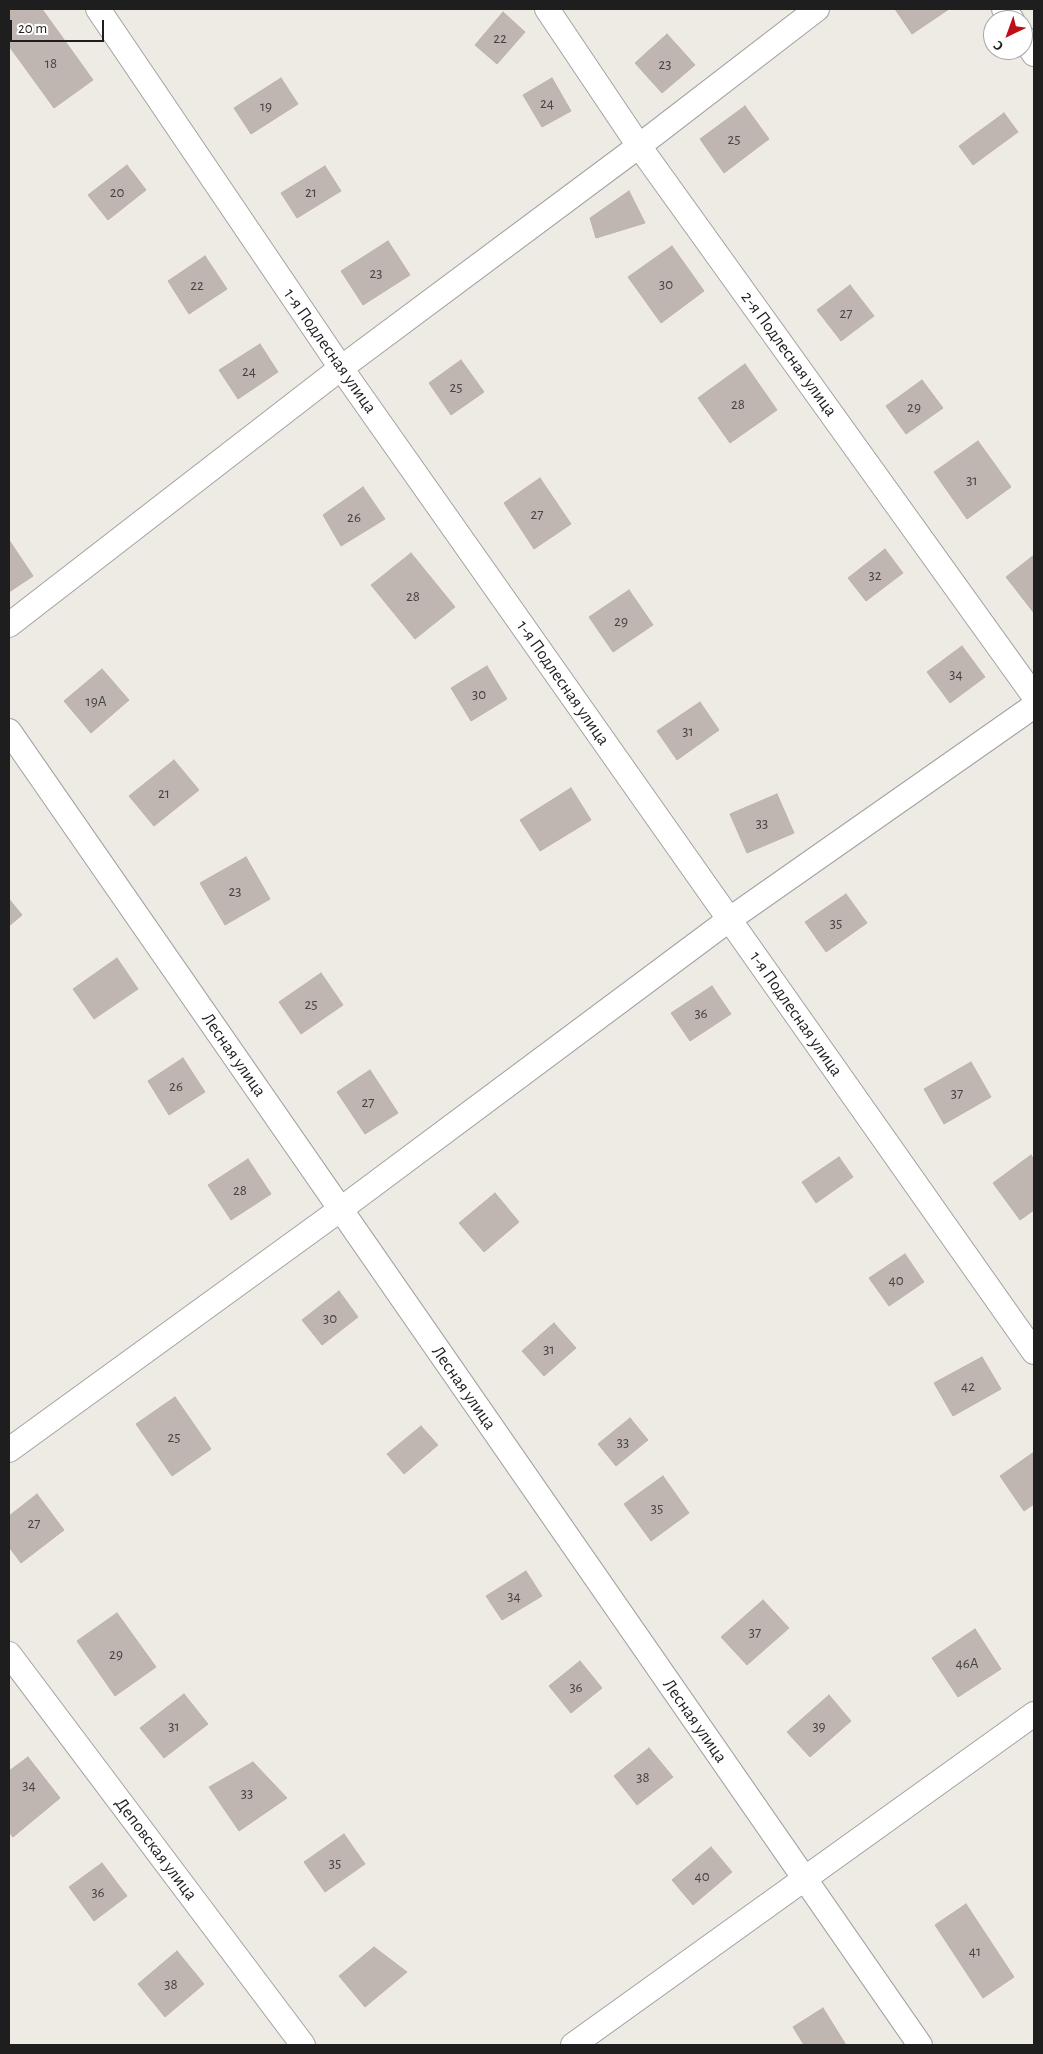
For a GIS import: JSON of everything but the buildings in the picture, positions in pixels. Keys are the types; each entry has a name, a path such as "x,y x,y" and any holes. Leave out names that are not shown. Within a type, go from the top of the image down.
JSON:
{"street":[{"name":"1-я Подлесная улица","path":"98,9 341,368 1034,1352"},
{"name":"2-я Подлесная улица","path":"547,9 639,146 1034,696"},
{"path":"9,625 341,368 639,146 817,9"},
{"path":"9,1450 341,1209 730,919 1034,706"},
{"name":"Лесная улица","path":"9,731 920,2045"},
{"name":"Деповская улица","path":"9,1654 303,2045"},
{"path":"573,2045 1034,1714"}]}
